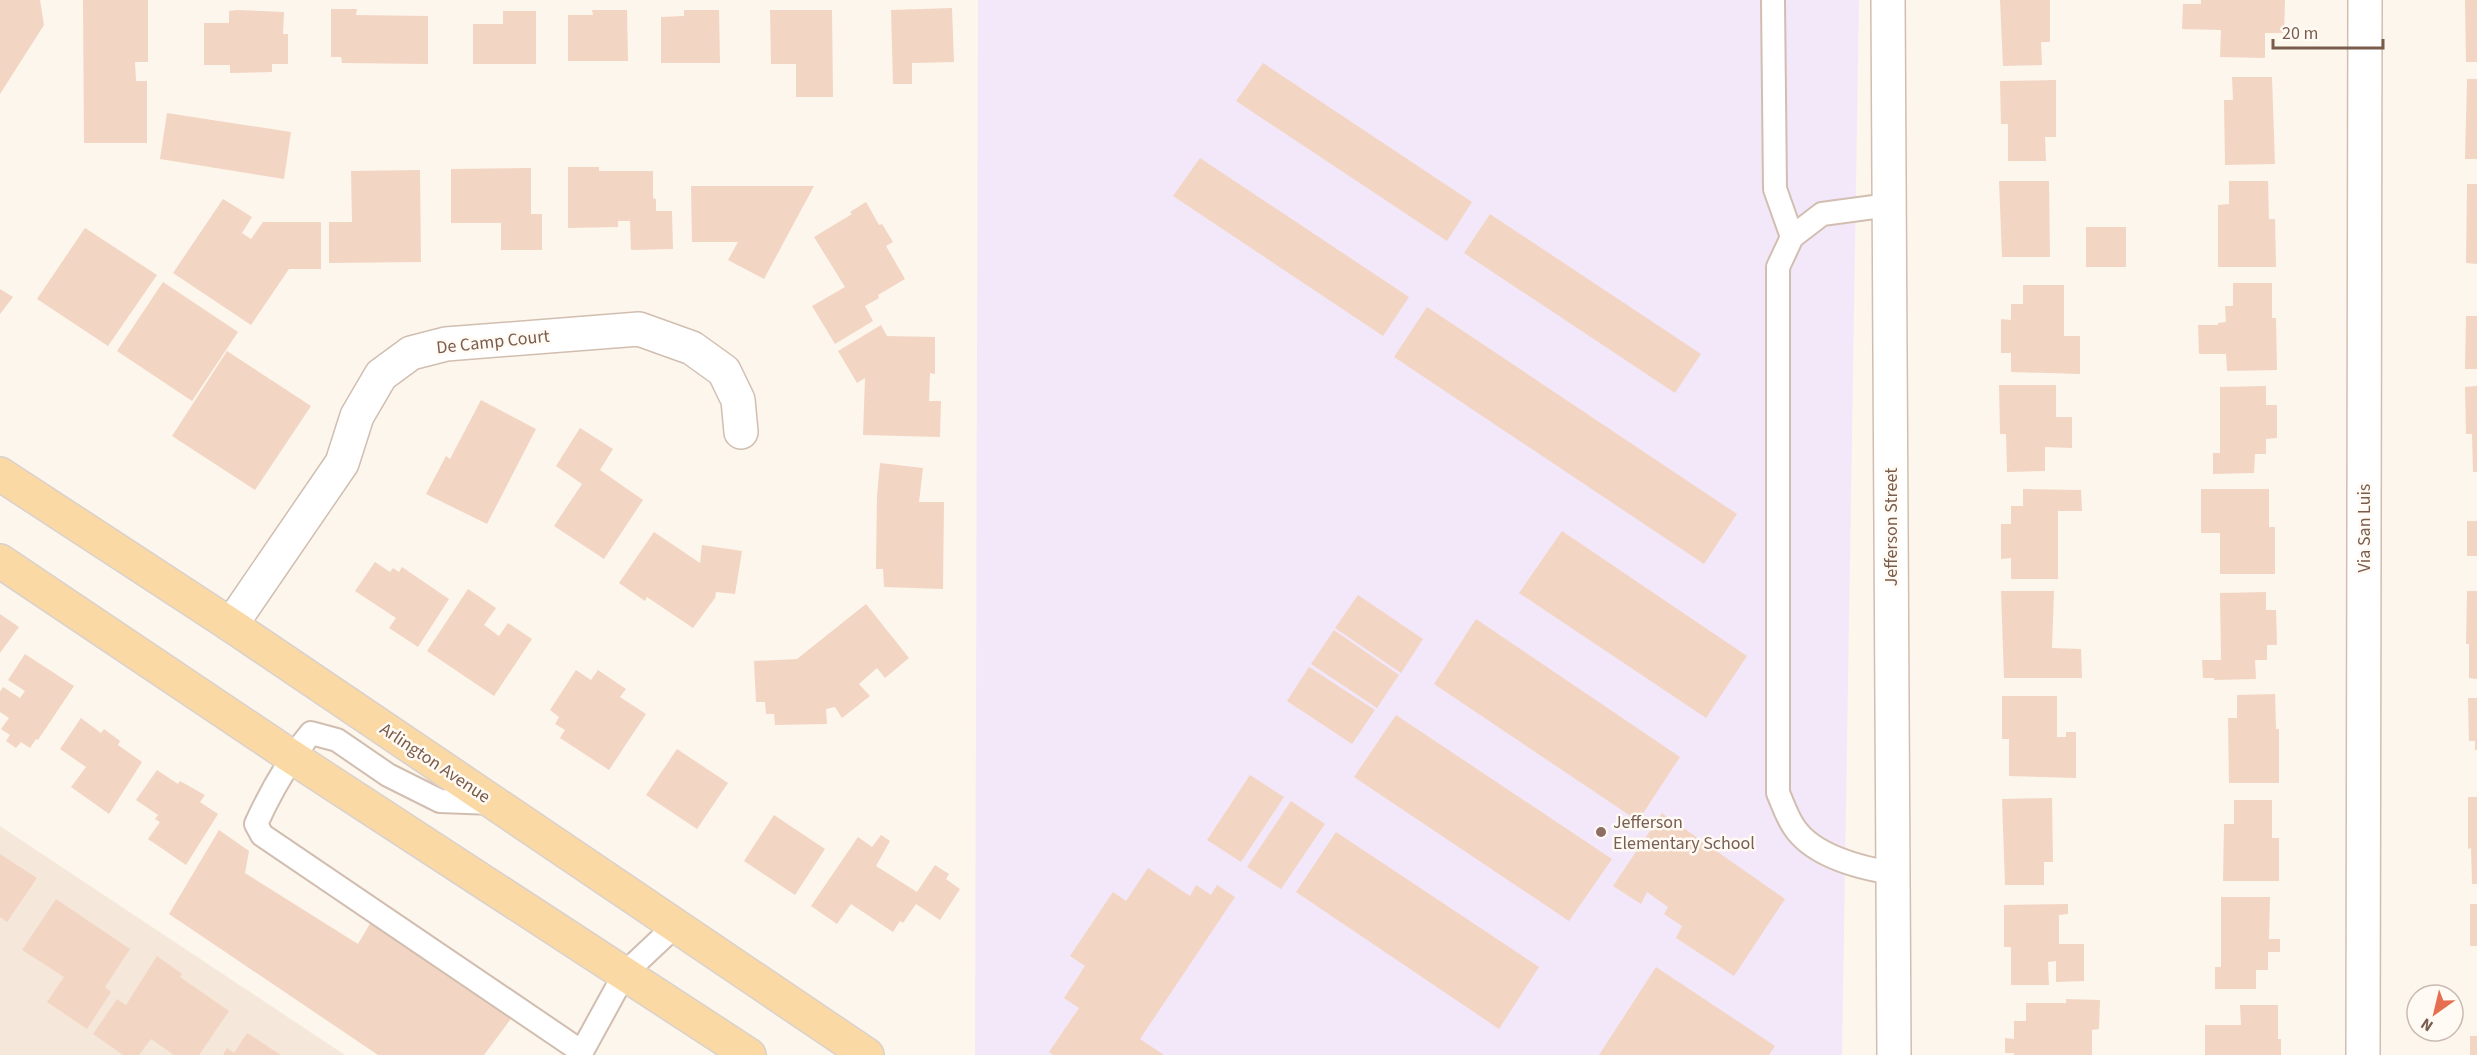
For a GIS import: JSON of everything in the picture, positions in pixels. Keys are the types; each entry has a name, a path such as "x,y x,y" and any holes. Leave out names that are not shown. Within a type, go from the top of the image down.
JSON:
{"main road":[{"name":"Arlington Avenue","path":"0,474 231,625 867,1055"},
{"path":"0,561 292,757 625,973 738,1052"}],"street":[{"name":"Jefferson Street","path":"1888,0 1894,1055"},
{"name":"Via San Luis","path":"2363,1055 2365,0"},
{"name":"De Camp Court","path":"231,625 342,463 357,416 381,375 411,353 446,344 639,329 692,348 724,371 738,400 741,432"}],"lane":[{"path":"1773,0 1775,189 1792,237"},
{"path":"1889,205 1822,214 1792,237 1778,267 1778,793 1795,828 1820,850 1861,868 1892,873"},
{"path":"494,803 440,801 388,775 337,740 311,733 292,757 268,798 256,825 262,835 581,1053 625,973 676,925"}],"shaded area":[{"path":"978,0 1859,0 1842,1055 975,1055"},
{"path":"0,826 345,1055 0,1055"}],"building":[{"path":"0,0 40,0 44,25 0,94"},
{"path":"83,0 148,0 148,62 135,62 136,81 147,81 147,143 84,143"},
{"path":"2000,0 2050,0 2050,42 2041,42 2042,65 2003,66"},
{"path":"2201,0 2285,0 2284,33 2265,33 2265,58 2220,57 2221,30 2182,29 2183,4 2201,4"},
{"path":"2465,0 2477,0 2477,62 2466,62"},
{"path":"952,8 954,62 912,63 912,84 893,84 891,10"},
{"path":"331,9 357,9 356,15 428,16 428,64 342,63 341,57 331,57"},
{"path":"592,10 627,10 628,61 568,61 568,15 593,15"},
{"path":"684,10 719,10 720,63 661,63 661,17 684,16"},
{"path":"770,10 832,10 833,97 796,97 796,64 771,64"},
{"path":"229,11 284,12 283,34 288,34 288,64 272,64 272,72 230,73 230,65 204,65 204,23 229,23"},
{"path":"503,11 536,11 536,64 473,64 473,24 503,24"},
{"path":"1263,63 1472,202 1447,241 1236,101"},
{"path":"2232,77 2272,77 2275,164 2225,165 2224,100 2233,100"},
{"path":"2467,79 2477,79 2477,159 2465,159"},
{"path":"2056,80 2056,137 2045,137 2046,161 2008,161 2008,124 2001,124 2000,81"},
{"path":"167,113 291,132 284,179 160,159"},
{"path":"1200,158 1409,297 1383,336 1173,196"},
{"path":"568,167 599,167 599,171 653,171 653,198 656,199 656,211 672,211 673,249 631,250 630,221 618,221 618,227 568,228"},
{"path":"531,168 531,214 542,214 542,250 501,250 501,223 451,223 451,169"},
{"path":"420,170 421,262 329,263 329,222 352,222 351,171"},
{"path":"1999,181 2049,181 2050,257 2002,257"},
{"path":"2229,181 2268,181 2269,219 2275,219 2276,267 2218,267 2218,205 2229,204"},
{"path":"2467,184 2477,184 2477,264 2466,263"},
{"path":"691,186 814,186 764,279 728,260 738,242 692,242"},
{"path":"223,199 252,217 242,233 251,239 263,222 321,222 321,269 289,269 251,325 173,273"},
{"path":"866,202 879,225 882,224 893,242 886,246 905,279 878,295 879,298 865,306 873,321 835,344 812,306 845,287 814,237 852,214 850,212"},
{"path":"1490,214 1701,354 1675,393 1464,253"},
{"path":"2086,227 2126,227 2126,267 2086,267"},
{"path":"85,228 157,275 108,346 37,299"},
{"path":"163,282 238,332 192,401 117,351"},
{"path":"2233,283 2272,283 2272,318 2276,318 2277,370 2227,371 2226,354 2199,354 2198,325 2218,325 2218,323 2226,322 2225,306 2233,306"},
{"path":"2023,285 2064,285 2064,336 2080,336 2080,374 2011,372 2011,353 2001,353 2001,319 2011,320 2011,304 2023,304"},
{"path":"0,289 13,297 0,314"},
{"path":"1427,307 1737,514 1704,564 1394,357"},
{"path":"2466,316 2477,316 2477,369 2465,369"},
{"path":"881,325 887,336 935,337 935,374 930,373 929,401 941,401 940,437 863,435 865,378 857,383 838,351"},
{"path":"227,351 311,406 255,490 172,436"},
{"path":"1999,385 2056,385 2056,417 2072,417 2072,448 2045,447 2045,471 2007,472 2006,434 2000,434"},
{"path":"2266,386 2266,405 2277,405 2277,438 2266,439 2266,454 2255,454 2254,473 2213,474 2213,453 2220,453 2220,387"},
{"path":"2477,386 2477,472 2473,472 2472,434 2466,434 2465,387"},
{"path":"481,400 536,429 487,524 426,494 446,456 450,459"},
{"path":"580,428 613,449 600,470 643,500 604,559 554,526 582,484 556,466"},
{"path":"880,463 923,468 919,502 944,502 943,589 884,587 883,569 876,569"},
{"path":"2023,489 2081,490 2082,511 2058,511 2058,579 2011,579 2011,558 2001,559 2001,524 2011,524 2011,506 2023,506"},
{"path":"2201,489 2269,489 2269,527 2275,527 2275,574 2220,574 2220,533 2201,533"},
{"path":"2467,521 2477,521 2477,556 2467,556"},
{"path":"1562,531 1747,656 1706,718 1519,593"},
{"path":"654,532 700,563 702,545 742,551 735,594 716,592 715,598 693,628 647,597 645,601 619,583"},
{"path":"375,562 390,572 393,568 399,572 402,567 449,599 418,647 389,628 396,618 355,591"},
{"path":"468,589 496,608 484,625 499,636 508,623 532,639 494,696 427,651"},
{"path":"2001,591 2054,591 2052,648 2081,649 2082,678 2004,678"},
{"path":"2467,591 2477,591 2477,679 2469,678 2469,644 2466,644"},
{"path":"2266,592 2266,610 2276,610 2277,645 2267,645 2267,660 2255,660 2256,679 2203,678 2202,660 2221,660 2220,593"},
{"path":"1358,595 1423,639 1401,673 1335,628"},
{"path":"866,604 909,658 885,678 877,668 859,684 870,696 842,718 835,707 826,709 827,724 775,725 774,714 766,714 765,702 756,702 754,661 797,659"},
{"path":"0,614 19,627 0,653"},
{"path":"1476,619 1680,757 1638,821 1434,684"},
{"path":"1334,630 1399,675 1377,708 1311,664"},
{"path":"25,654 74,686 38,740 36,739 30,748 21,742 16,748 6,741 10,735 1,729 9,718 0,712 0,692 3,687 20,698 25,691 8,680"},
{"path":"1309,667 1375,710 1352,744 1287,701"},
{"path":"576,670 591,680 598,670 626,689 620,697 646,714 609,770 560,738 565,730 555,724 559,717 550,710"},
{"path":"2275,694 2276,729 2279,729 2279,783 2229,783 2228,718 2237,718 2237,695"},
{"path":"2002,696 2057,696 2057,737 2066,737 2066,732 2076,732 2076,778 2009,776 2009,739 2002,739"},
{"path":"2468,698 2477,698 2477,750 2475,750 2475,741 2469,741"},
{"path":"1396,715 1612,859 1569,921 1354,777"},
{"path":"81,718 101,733 104,729 120,741 118,745 142,762 109,814 71,787 86,767 60,749"},
{"path":"677,749 728,783 697,829 646,795"},
{"path":"157,770 178,784 180,781 205,795 200,802 218,814 186,865 148,839 160,822 155,819 158,815 136,800"},
{"path":"1250,775 1284,797 1241,862 1207,840"},
{"path":"2468,797 2477,797 2477,884 2472,884 2471,848 2468,849"},
{"path":"2052,798 2053,862 2044,862 2044,885 2005,885 2002,799"},
{"path":"2234,800 2272,800 2272,838 2279,838 2279,881 2223,881 2224,824 2234,824"},
{"path":"1291,801 1325,824 1281,889 1247,867"},
{"path":"1662,813 1785,899 1734,976 1676,938 1682,926 1664,914 1668,907 1647,892 1641,904 1613,886"},
{"path":"774,815 825,849 795,895 744,861"},
{"path":"219,830 249,851 245,873 358,944 371,922 513,1016 484,1055 378,1055 169,914"},
{"path":"1336,832 1539,967 1499,1029 1296,892"},
{"path":"881,835 890,841 876,866 917,892 935,865 949,874 946,879 960,889 940,920 916,904 903,923 900,921 893,932 851,904 837,924 811,906 858,837 872,847"},
{"path":"0,854 37,878 7,922 0,917"},
{"path":"1148,868 1190,896 1196,885 1211,895 1217,885 1235,897 1140,1039 1164,1055 1053,1055 1049,1052 1079,1008 1064,998 1085,966 1070,956 1113,892 1126,901"},
{"path":"2221,897 2270,897 2269,939 2280,939 2280,952 2268,952 2268,970 2256,970 2256,989 2215,989 2215,967 2221,967"},
{"path":"56,899 130,949 105,987 111,992 87,1029 47,1002 64,977 22,950"},
{"path":"2068,904 2068,914 2059,915 2059,944 2084,944 2084,981 2056,982 2056,961 2048,962 2049,985 2011,985 2011,947 2004,947 2004,905"},
{"path":"2470,904 2477,904 2477,946 2470,946"},
{"path":"157,956 182,974 180,977 229,1011 199,1055 174,1055 151,1039 139,1055 123,1055 93,1034 117,999 126,1005"},
{"path":"1656,967 1775,1046 1769,1055 1599,1055"},
{"path":"2066,999 2100,1000 2099,1029 2092,1030 2092,1055 2005,1053 2005,1038 2014,1039 2014,1021 2026,1021 2026,1003 2066,1003"},
{"path":"2240,1005 2278,1005 2278,1039 2281,1039 2281,1055 2205,1055 2205,1025 2241,1025"},
{"path":"247,1033 281,1055 223,1055 227,1048 234,1053"},
{"path":"2470,1036 2477,1036 2477,1055 2470,1055"}],"place":[{"name":"Jefferson Elementary School","path":"1601,832"}]}
